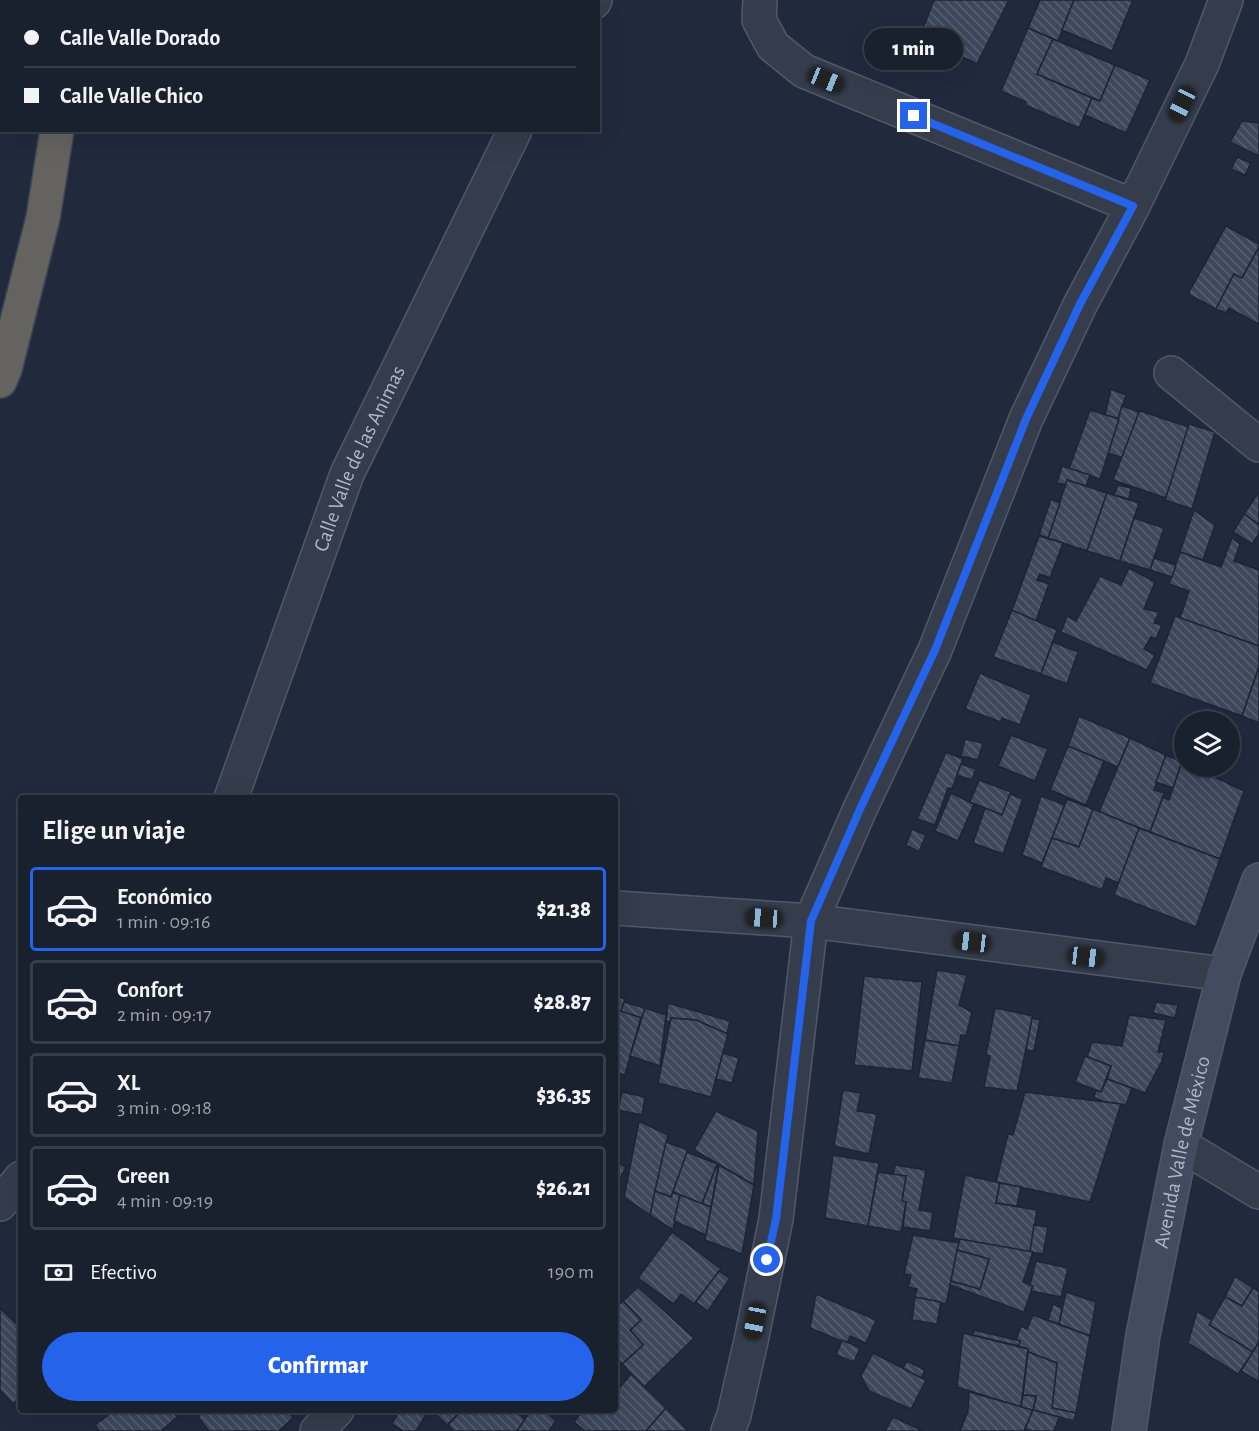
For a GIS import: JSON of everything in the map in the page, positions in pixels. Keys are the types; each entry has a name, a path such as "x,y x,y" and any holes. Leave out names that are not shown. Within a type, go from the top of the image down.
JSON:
{"highway":[{"path":"0,381 43,218 57,132"}],"main road":[{"name":"Avenida Valle de México","path":"1129,1431 1143,1335 1181,1145 1224,974 1259,880"}],"street":[{"path":"760,0 759,20 773,46 804,71 1133,206"},
{"path":"728,1431 734,1415 751,1341 776,1219 811,921 860,809 935,650 1026,419 1080,304 1133,206 1202,64 1226,0"},
{"name":"Calle Valle de las Animas","path":"232,795 347,474 514,132"},
{"path":"1171,373 1259,445"},
{"path":"618,908 811,921 1224,974"},
{"path":"1181,1145 1259,1192"},
{"path":"0,1204 18,1182"},
{"path":"317,1431 333,1413"}],"building":[{"path":"934,0 1009,0 977,64 920,36"},
{"path":"1040,0 1074,0 1058,41 1028,28"},
{"path":"1074,0 1133,0 1112,51 1062,30"},
{"path":"1028,28 1053,39 1037,74 1092,98 1079,128 1025,105 1026,102 1001,91"},
{"path":"1053,39 1115,65 1100,101 1037,74"},
{"path":"1115,65 1150,80 1126,133 1085,115 1092,98 1100,101"},
{"path":"1242,121 1259,123 1259,156 1230,142"},
{"path":"1237,157 1251,163 1245,175 1231,169"},
{"path":"1226,226 1259,244 1259,247 1242,278 1234,274 1216,309 1188,294"},
{"path":"1259,247 1259,324 1229,308 1226,313 1216,309 1234,274 1242,278"},
{"path":"1111,389 1126,395 1118,419 1105,415"},
{"path":"1122,406 1139,412 1123,458 1108,453"},
{"path":"1090,410 1119,419 1100,479 1069,469"},
{"path":"1137,410 1189,427 1166,498 1113,480 1139,412"},
{"path":"1189,424 1215,432 1192,509 1165,500"},
{"path":"1062,466 1090,475 1086,486 1067,480 1066,485 1057,483"},
{"path":"1067,480 1107,493 1087,551 1048,538"},
{"path":"1118,485 1131,488 1129,499 1114,495"},
{"path":"1259,492 1259,525 1244,514"},
{"path":"1107,493 1139,503 1120,561 1087,551"},
{"path":"1051,499 1060,503 1048,538 1039,535"},
{"path":"1194,510 1215,525 1203,560 1180,552"},
{"path":"1244,514 1259,525 1259,534 1252,544 1233,532"},
{"path":"1134,518 1164,528 1150,570 1120,561"},
{"path":"1039,536 1063,543 1050,578 1040,574 1037,580 1049,584 1036,621 1012,610"},
{"path":"1232,538 1240,544 1234,561 1259,570 1259,646 1180,618 1189,591 1169,584 1180,552 1221,567"},
{"path":"1154,558 1176,565 1172,577 1150,570"},
{"path":"1129,568 1155,582 1144,609 1159,612 1154,623 1162,625 1156,639 1151,637 1144,649 1155,655 1147,670 1061,632 1067,616 1076,621 1100,576 1121,585"},
{"path":"1012,610 1057,630 1041,674 993,657"},
{"path":"1175,616 1259,646 1259,667 1242,716 1240,711 1228,711 1150,683"},
{"path":"1053,642 1078,652 1067,684 1041,674"},
{"path":"1259,667 1259,723 1242,716"},
{"path":"980,673 1031,695 1020,725 1002,718 1001,722 965,709"},
{"path":"1079,716 1130,738 1118,767 1068,746"},
{"path":"1011,735 1048,749 1035,781 998,766"},
{"path":"1130,738 1166,755 1154,790 1164,793 1150,832 1099,812"},
{"path":"965,739 983,743 978,760 961,756"},
{"path":"1068,746 1104,761 1086,805 1050,790"},
{"path":"946,752 963,759 952,789 948,788 935,825 917,819"},
{"path":"1166,755 1174,758 1174,777 1177,777 1173,788 1156,782"},
{"path":"961,764 976,769 972,780 957,775"},
{"path":"1177,777 1215,777 1244,791 1220,859 1150,832 1163,797 1169,800"},
{"path":"979,780 1011,792 1002,815 970,802"},
{"path":"951,793 974,804 958,841 935,831"},
{"path":"1010,794 1023,799 1003,854 973,843 985,808 1002,815"},
{"path":"1041,796 1065,805 1042,863 1022,855"},
{"path":"1067,799 1093,809 1079,847 1052,838"},
{"path":"1093,809 1139,828 1119,883 1106,878 1102,890 1041,867 1052,838 1079,847"},
{"path":"1139,828 1220,859 1196,927 1114,895"},
{"path":"912,829 926,835 919,852 906,845"},
{"path":"937,970 967,975 959,1005 972,1012 966,1036 961,1035 959,1046 925,1040"},
{"path":"864,976 922,982 912,1071 854,1065"},
{"path":"618,997 625,999 621,1011 641,1017 625,1075 618,1073"},
{"path":"624,1002 645,1008 642,1018 621,1011"},
{"path":"1156,1002 1178,1005 1175,1018 1153,1013"},
{"path":"668,1003 730,1021 727,1034 696,1020 671,1018 670,1022 666,1021"},
{"path":"645,1008 666,1015 660,1066 630,1056"},
{"path":"995,1008 1033,1016 1017,1091 984,1087 990,1056 986,1055"},
{"path":"1129,1015 1166,1020 1158,1052 1164,1052 1162,1061 1145,1093 1107,1079 1111,1066 1087,1057 1092,1042 1122,1046"},
{"path":"671,1018 696,1020 728,1034 711,1097 658,1083"},
{"path":"1032,1018 1040,1020 1034,1051 1026,1050"},
{"path":"925,1040 959,1046 952,1083 918,1078"},
{"path":"723,1053 739,1058 732,1083 716,1079"},
{"path":"1085,1056 1111,1066 1101,1092 1075,1082"},
{"path":"1107,1079 1132,1088 1126,1105 1104,1102 1094,1097 1096,1090 1101,1092"},
{"path":"843,1090 861,1093 857,1111 877,1114 869,1154 834,1146"},
{"path":"622,1092 645,1097 642,1115 618,1110"},
{"path":"1025,1092 1121,1104 1090,1202 996,1182 1008,1134 1013,1135"},
{"path":"716,1111 758,1131 754,1185 694,1150"},
{"path":"639,1121 668,1135 650,1215 624,1197"},
{"path":"666,1142 688,1150 671,1197 655,1191"},
{"path":"687,1152 717,1164 702,1204 673,1192"},
{"path":"833,1155 879,1163 868,1226 825,1218"},
{"path":"618,1163 626,1167 618,1180"},
{"path":"719,1165 754,1185 742,1254 705,1240"},
{"path":"895,1165 926,1170 919,1210 933,1212 930,1231 903,1227 906,1202 902,1201 906,1176 893,1175"},
{"path":"716,1167 718,1168 711,1207 702,1204"},
{"path":"878,1172 906,1176 902,1201 906,1202 901,1232 868,1226"},
{"path":"965,1175 1000,1183 996,1203 1037,1210 1030,1252 953,1238"},
{"path":"1000,1183 1021,1187 1017,1206 996,1203"},
{"path":"655,1191 671,1197 673,1192 680,1195 673,1230 650,1215"},
{"path":"680,1195 711,1207 706,1235 674,1221"},
{"path":"1034,1225 1048,1227 1043,1254 1030,1252"},
{"path":"672,1232 721,1269 694,1304 681,1294 674,1304 638,1278"},
{"path":"913,1235 959,1243 946,1304 915,1297 917,1289 908,1287 911,1275 904,1274"},
{"path":"960,1239 1033,1252 1023,1282 1033,1286 1024,1312 950,1285 951,1281 980,1289 989,1259 957,1250"},
{"path":"957,1250 989,1259 980,1289 951,1281"},
{"path":"1036,1261 1068,1268 1061,1297 1031,1291 1033,1286 1030,1285"},
{"path":"719,1271 730,1278 708,1311 696,1302"},
{"path":"1235,1276 1253,1288 1242,1306 1225,1297"},
{"path":"638,1287 694,1338 644,1387 622,1364 643,1345 630,1330 641,1320 623,1301"},
{"path":"1253,1288 1259,1292 1259,1342 1253,1352 1209,1325 1225,1297 1242,1306"},
{"path":"1066,1292 1096,1302 1090,1336 1059,1324"},
{"path":"816,1294 876,1320 866,1343 850,1336 848,1342 841,1341 810,1328"},
{"path":"915,1297 941,1302 937,1324 912,1320"},
{"path":"623,1301 641,1320 630,1330 643,1345 622,1364 618,1360 618,1305"},
{"path":"1053,1304 1062,1308 1059,1324 1048,1320"},
{"path":"0,1308 18,1325 18,1399 13,1404 0,1390"},
{"path":"1197,1311 1212,1320 1209,1325 1253,1352 1238,1374 1188,1343"},
{"path":"1033,1315 1090,1336 1076,1413 1052,1408 1057,1363 1028,1352 1028,1349 1019,1346 1020,1341 1016,1340 1021,1326 1027,1329"},
{"path":"974,1330 1020,1341 1019,1346 973,1335"},
{"path":"963,1333 1028,1349 1021,1407 957,1387"},
{"path":"842,1340 860,1348 854,1362 836,1355"},
{"path":"1259,1342 1259,1382 1241,1371"},
{"path":"1028,1352 1057,1363 1052,1408 1076,1413 1074,1421 1033,1410 1036,1396 1023,1395"},
{"path":"873,1353 926,1380 911,1409 869,1391 861,1376"},
{"path":"907,1361 925,1370 921,1378 903,1368"},
{"path":"631,1374 666,1408 646,1431 585,1431 574,1422 579,1413 618,1413 618,1389"},
{"path":"969,1392 1033,1410 1024,1431 960,1431 968,1411"},
{"path":"1023,1395 1036,1396 1033,1410 1021,1407"},
{"path":"666,1408 688,1431 646,1431"},
{"path":"1033,1410 1059,1417 1054,1431 1025,1429"},
{"path":"106,1413 174,1413 177,1417 161,1431 99,1431 95,1425 108,1415"},
{"path":"203,1413 289,1413 293,1418 279,1431 209,1431 198,1417"},
{"path":"398,1413 427,1413 416,1431 403,1431 392,1424"},
{"path":"434,1413 459,1413 447,1425"},
{"path":"459,1413 518,1413 525,1420 517,1431 454,1431 448,1425"},
{"path":"529,1413 547,1413 556,1421 549,1431 517,1431"},
{"path":"893,1417 923,1431 885,1431"}],"route":[{"path":"767,1260 776,1219 811,921 860,809 935,650 1026,419 1080,304 1133,206 914,116"}]}
